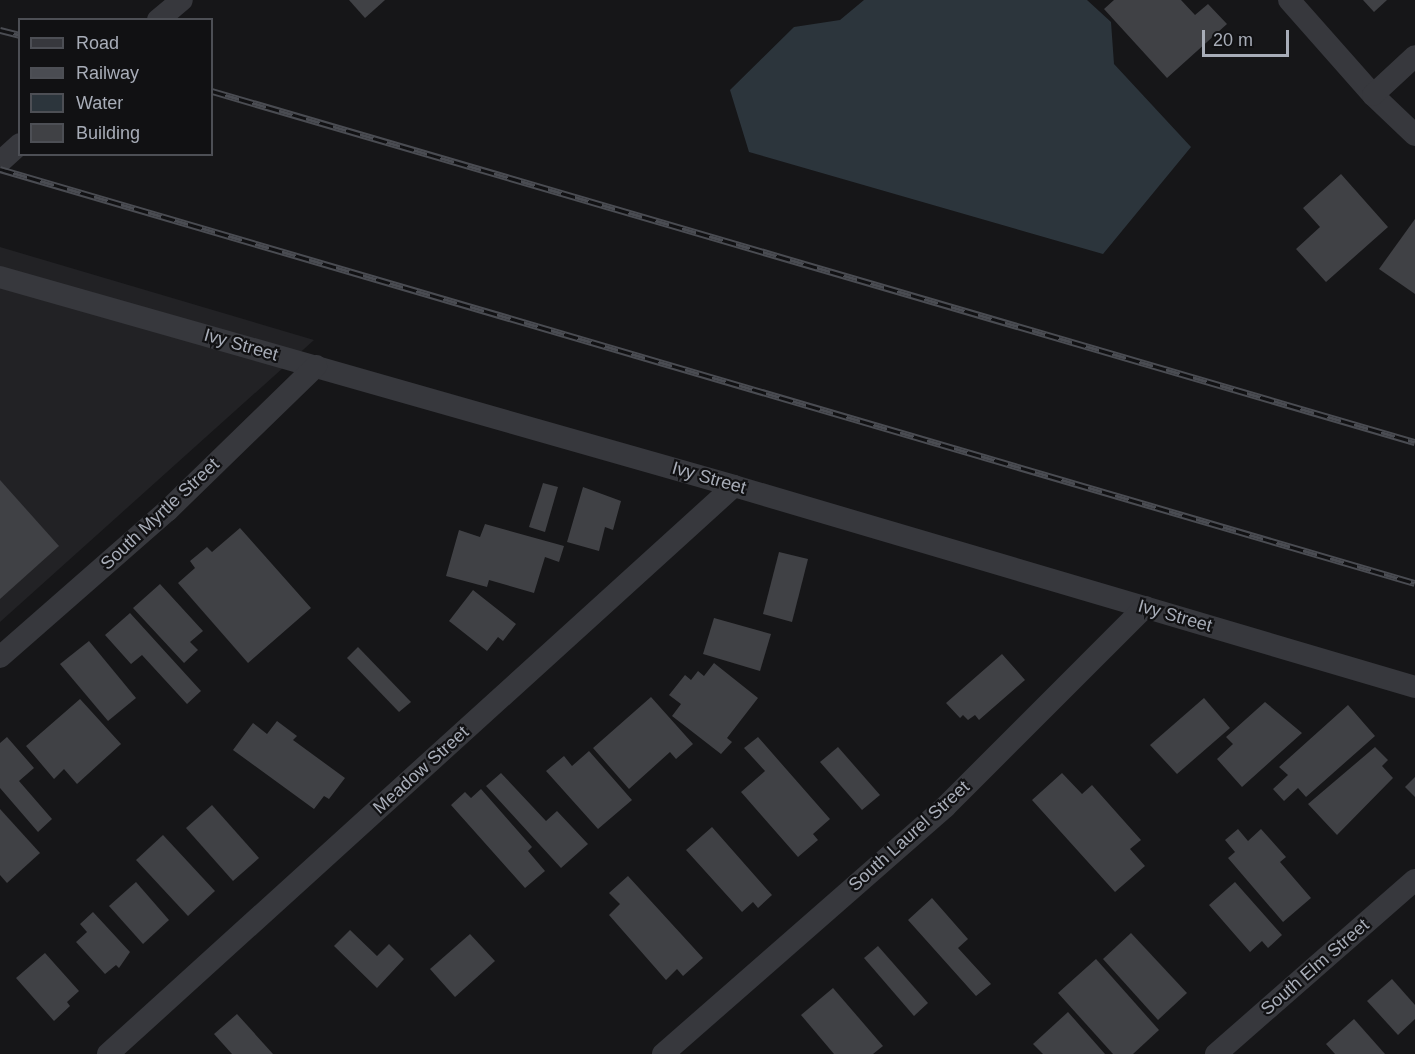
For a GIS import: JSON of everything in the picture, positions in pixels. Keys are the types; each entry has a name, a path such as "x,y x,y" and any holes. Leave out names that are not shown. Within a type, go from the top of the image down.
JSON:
{"street":[{"path":"1289,0 1373,95 1415,135"},
{"path":"160,18 179,1"},
{"path":"1373,95 1415,56"},
{"path":"0,162 18,146"},
{"name":"Ivy Street","path":"0,277 734,486 1415,687"},
{"name":"South Myrtle Street","path":"0,657 167,511 316,366"},
{"name":"Meadow Street","path":"108,1054 734,486"},
{"name":"South Laurel Street","path":"663,1054 945,807 1145,608"},
{"name":"South Elm Street","path":"1216,1054 1415,880"}],"shaded area":[{"path":"0,247 314,340 0,622"}],"water":[{"path":"864,0 1087,0 1111,22 1114,64 1191,147 1103,254 749,152 730,90 794,27 840,20"}],"building":[{"path":"349,0 385,0 365,18"},
{"path":"1114,0 1181,0 1195,15 1208,4 1227,24 1167,78 1104,9"},
{"path":"1363,0 1387,0 1374,12"},
{"path":"1341,174 1388,227 1326,282 1296,249 1320,227 1303,208"},
{"path":"1415,219 1415,294 1379,269"},
{"path":"0,480 59,546 0,599"},
{"path":"543,483 558,487 545,532 529,527"},
{"path":"583,487 621,501 613,530 605,527 599,551 567,542"},
{"path":"485,524 564,546 559,562 545,557 534,593 489,580 487,587 446,576 459,530 480,537"},
{"path":"240,528 311,608 248,663 178,583 195,568 190,561 207,547 212,552"},
{"path":"779,552 808,559 792,622 763,614"},
{"path":"160,584 203,631 190,642 198,650 184,663 133,608"},
{"path":"473,590 516,624 503,641 498,637 487,651 449,621"},
{"path":"130,613 201,691 187,704 142,655 131,664 105,635"},
{"path":"714,618 771,634 760,671 703,654"},
{"path":"89,641 136,698 108,721 60,664"},
{"path":"358,647 411,702 399,712 347,658"},
{"path":"1002,654 1025,680 979,720 975,715 968,720 963,715 960,718 946,703"},
{"path":"714,663 758,698 727,738 732,742 721,754 672,716 681,704 669,695 685,675 691,680 698,671 704,676"},
{"path":"651,697 693,744 676,759 670,752 629,789 593,748"},
{"path":"1204,698 1230,728 1177,774 1150,745"},
{"path":"80,699 121,744 77,784 64,769 54,779 26,746"},
{"path":"1265,702 1302,733 1242,787 1217,759 1233,744 1226,737"},
{"path":"1348,705 1375,736 1306,797 1298,788 1284,801 1273,789 1288,775 1279,767"},
{"path":"277,721 297,736 293,740 345,778 329,799 324,796 314,809 233,750 253,723 267,734"},
{"path":"7,737 34,768 19,781 52,819 38,832 0,788 0,743"},
{"path":"758,737 830,819 813,834 818,840 798,857 741,792 765,771 744,748"},
{"path":"838,747 880,795 862,810 820,762"},
{"path":"1375,747 1388,760 1382,766 1393,778 1337,835 1308,804"},
{"path":"589,751 632,800 598,829 546,771 564,756 572,766"},
{"path":"501,773 546,821 557,811 588,844 561,868 486,786"},
{"path":"1062,773 1082,794 1092,785 1141,840 1130,849 1145,866 1115,892 1032,800"},
{"path":"1415,777 1415,797 1405,787"},
{"path":"481,789 532,847 528,851 545,871 525,888 451,805 465,792 471,798"},
{"path":"212,805 259,858 233,881 186,828"},
{"path":"0,809 40,853 7,883 0,875"},
{"path":"712,827 772,895 758,908 753,902 742,912 686,850"},
{"path":"1238,829 1248,841 1261,829 1286,857 1280,862 1311,898 1283,922 1228,858 1235,852 1225,840"},
{"path":"163,835 215,891 188,916 136,860"},
{"path":"628,876 703,958 683,976 677,969 666,980 609,915 620,904 609,893"},
{"path":"136,882 169,920 143,944 109,906"},
{"path":"1235,882 1282,935 1268,948 1262,941 1250,952 1209,905"},
{"path":"932,898 968,939 958,948 991,984 976,996 908,920"},
{"path":"93,912 130,952 119,968 116,965 105,974 76,942 87,932 80,924"},
{"path":"350,930 377,956 389,944 404,959 377,988 334,946"},
{"path":"1131,933 1187,993 1158,1020 1103,959"},
{"path":"470,934 495,961 455,997 430,969"},
{"path":"878,946 928,1003 914,1016 864,958"},
{"path":"45,953 79,991 67,1002 70,1006 54,1021 16,978"},
{"path":"1096,959 1159,1030 1133,1054 1113,1054 1058,993"},
{"path":"1392,979 1415,1005 1415,1019 1398,1035 1367,1001"},
{"path":"833,988 883,1046 873,1054 834,1054 801,1015"},
{"path":"1068,1012 1105,1054 1043,1054 1033,1044"},
{"path":"237,1014 273,1054 232,1054 214,1034"},
{"path":"1354,1019 1385,1054 1335,1054 1326,1044"}],"railway":[{"path":"0,30 18,34"},
{"path":"213,91 1415,442"},
{"path":"0,169 1415,583"}]}
